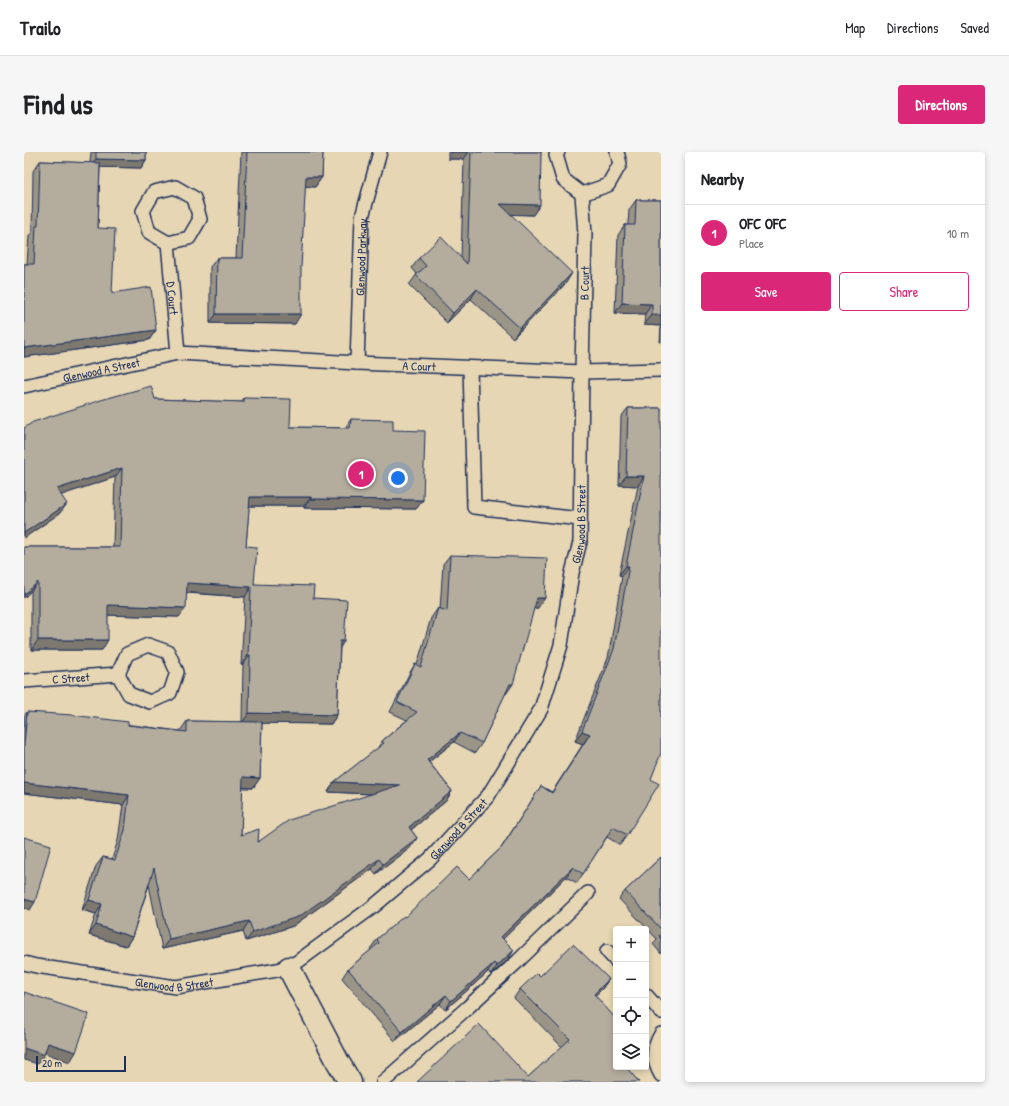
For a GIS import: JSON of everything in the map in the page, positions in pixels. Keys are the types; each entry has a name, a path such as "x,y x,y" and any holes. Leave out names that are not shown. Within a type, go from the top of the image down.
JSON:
{"street":[{"path":"289,968 350,1082"}],"lane":[{"name":"Glenwood Parkway","path":"357,363 362,217 380,152"},
{"path":"558,152 556,155 563,178 582,194 608,186 620,164 617,152"},
{"path":"175,187 194,198 200,219 189,238 168,243 149,232 143,211 154,192 175,187"},
{"name":"B Court","path":"582,194 585,234 582,372"},
{"name":"D Court","path":"168,243 178,353"},
{"name":"A Court","path":"178,353 357,363 582,372 661,370"},
{"name":"Glenwood A Street","path":"24,386 178,353"},
{"path":"470,368 474,507 580,519"},
{"name":"Glenwood B Street","path":"24,963 176,987 289,968 374,906 430,859 488,796 541,709 561,645 572,573 580,542 582,372"},
{"path":"148,644 168,652 177,672 170,693 150,702 129,694 118,674 127,654 148,644"},
{"name":"C Street","path":"24,681 118,674"},
{"path":"383,1082 518,961 588,893"},
{"path":"607,951 613,958"},
{"path":"649,998 661,1012"},
{"path":"661,1034 654,1052 655,1064 661,1075"}],"building":[{"path":"96,152 146,152 146,160 96,159"},
{"path":"247,152 323,152 322,177 306,177 301,268 301,314 216,314 217,258 242,258"},
{"path":"471,152 541,152 540,205 500,204 572,273 520,328 477,289 453,313 416,275 426,266 419,258 441,237 467,264"},
{"path":"40,161 100,163 98,228 115,229 112,293 151,287 156,330 24,348 24,264 34,264 36,226 38,226"},
{"path":"636,200 661,200 661,315 652,315 652,304 622,303 625,225 635,225"},
{"path":"151,386 155,399 244,402 244,398 291,399 290,427 350,428 351,419 393,420 393,430 425,431 423,500 250,497 246,546 257,547 254,584 314,586 313,598 347,600 344,641 340,641 337,715 249,713 250,655 248,655 251,587 187,583 186,608 108,605 108,640 38,640 38,582 24,595 24,547 120,547 122,468 57,489 67,504 24,533 24,428 33,422"},
{"path":"628,408 661,408 661,753 651,779 659,784 627,835 613,827 583,874 573,867 501,937 514,950 497,966 494,963 451,1001 446,995 402,1032 348,969 379,943 377,939 404,916 405,917 457,867 469,879 502,847 541,786 552,793 590,734 582,731 614,649 629,566 626,566 644,476 626,476"},
{"path":"450,555 547,558 545,598 537,598 513,684 510,684 482,743 460,733 427,760 452,791 409,827 417,838 383,864 379,859 300,916 253,932 249,921 169,939 154,868 132,937 96,925 102,904 89,900 103,857 115,860 125,830 129,795 24,783 24,745 27,712 72,715 128,722 128,725 187,732 187,721 262,722 260,778 243,777 241,835 259,829 258,842 289,820 400,785 334,782 384,743 382,741 417,712 397,702 415,664 421,667 438,608 447,611"},
{"path":"24,837 51,845 35,902 24,899"},
{"path":"661,857 661,929 625,891"},
{"path":"573,944 609,979 594,994 613,1016 613,1070 629,1070 639,1082 417,1082 479,1024 528,1077 570,1039 520,989 537,973 540,976"},
{"path":"24,992 89,1014 76,1052 48,1043 44,1055 24,1048"}],"place":[{"name":"OFC OFC","path":"361,474"}]}
